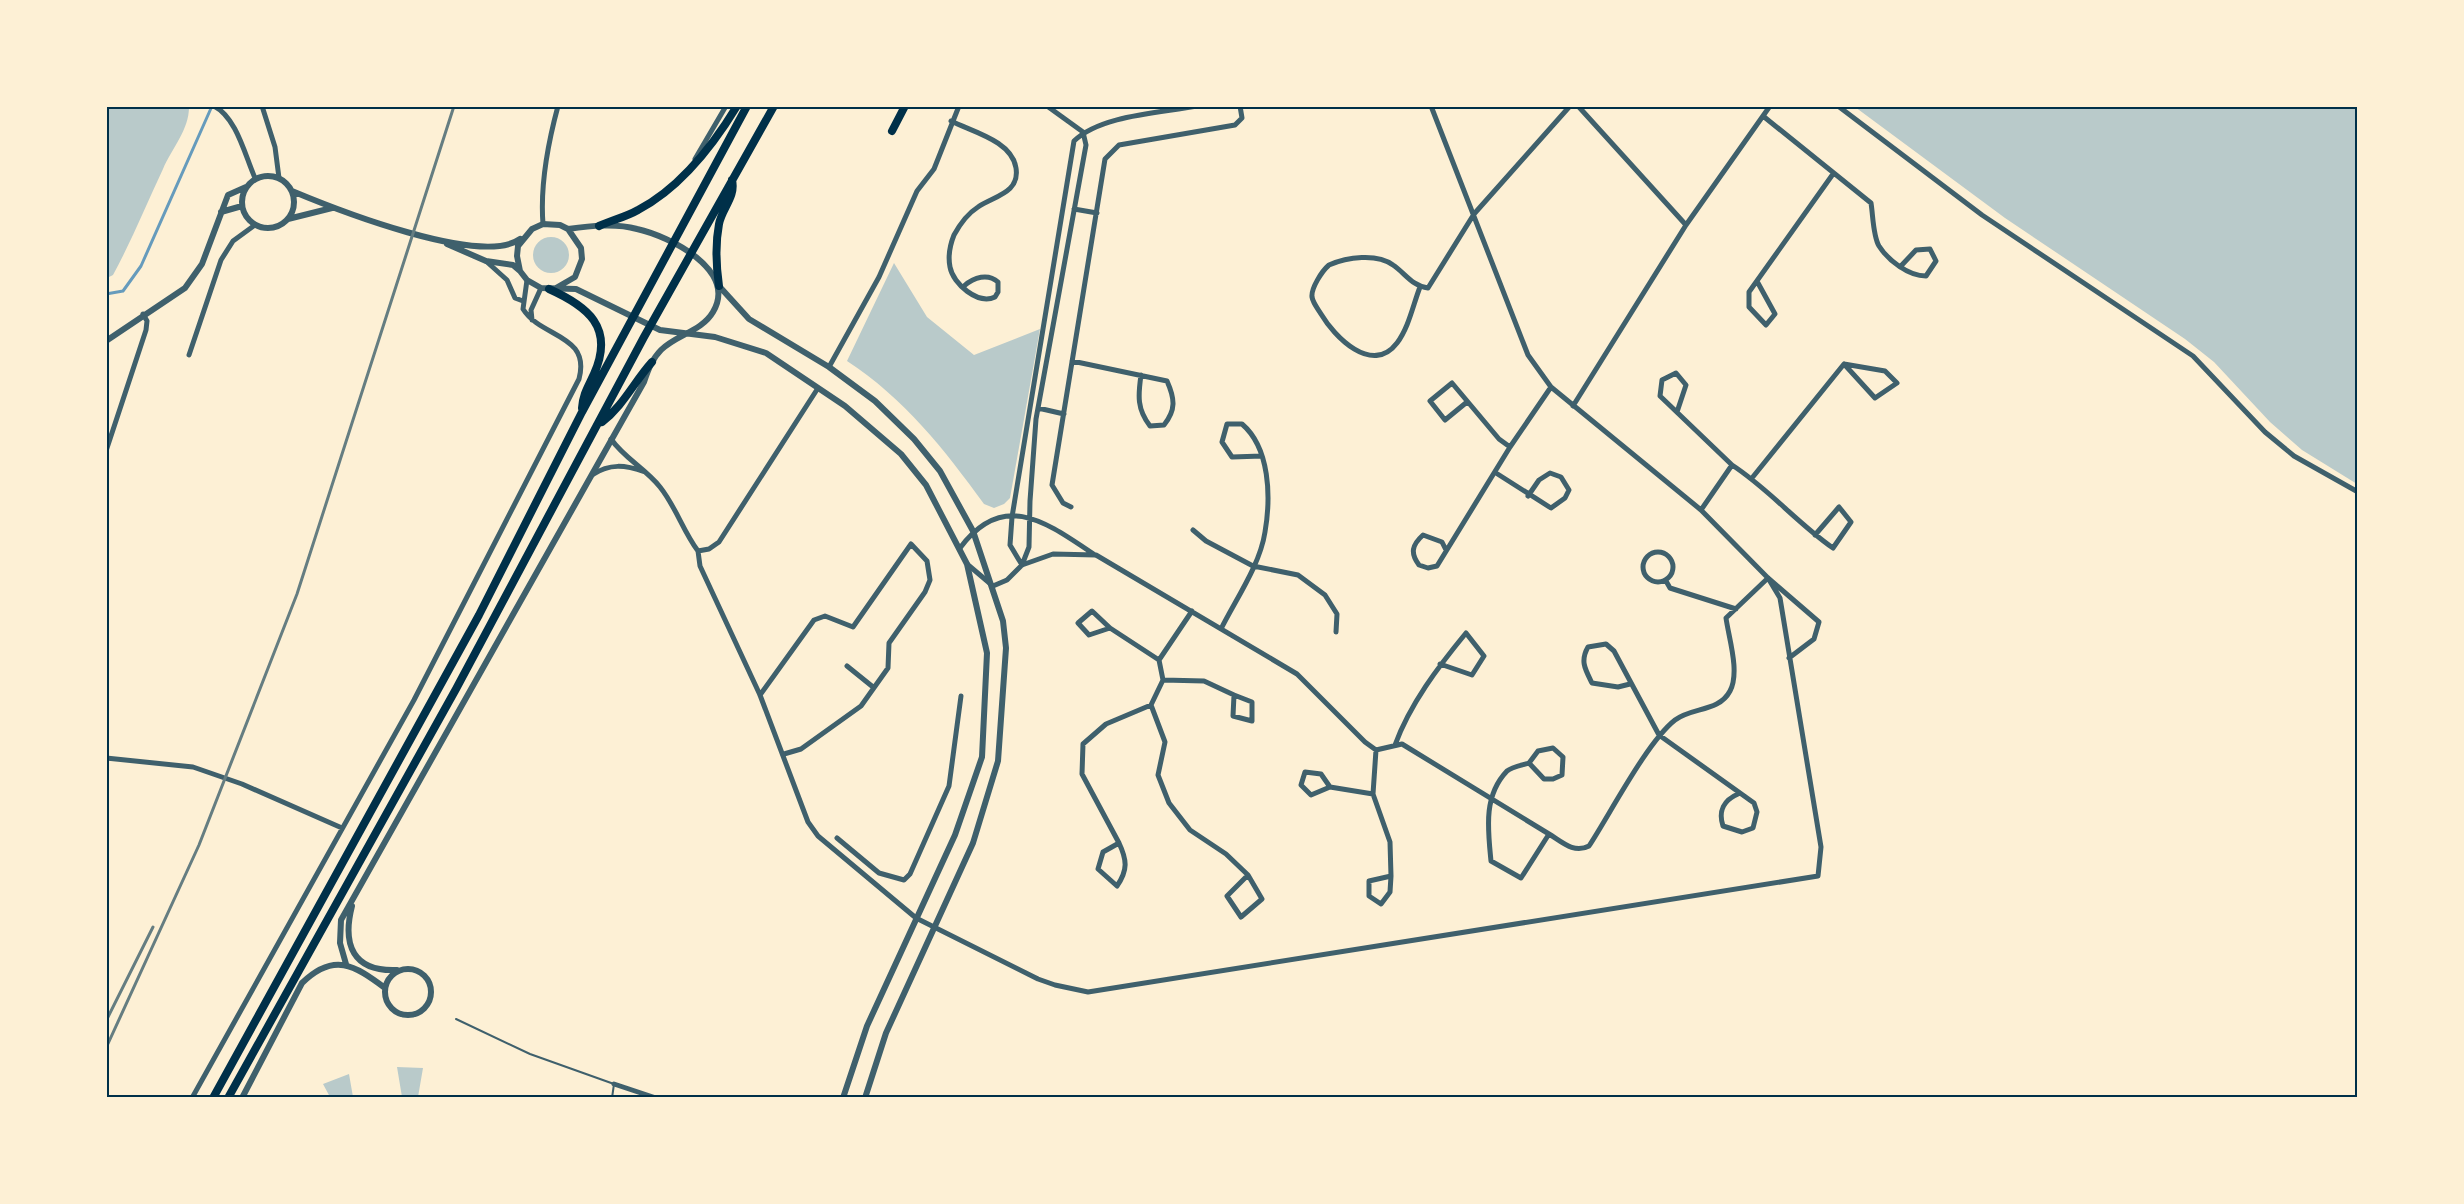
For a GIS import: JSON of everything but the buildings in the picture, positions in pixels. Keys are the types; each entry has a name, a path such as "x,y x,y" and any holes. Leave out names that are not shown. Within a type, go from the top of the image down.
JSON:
{"main road":[{"path":"599,226 650,204 671,188 707,150 737,106"},
{"path":"213,1098 479,615 582,412 747,106"},
{"path":"228,1098 456,689 690,252 774,106"},
{"path":"892,131 905,106"},
{"path":"719,286 716,241 719,221 734,191 732,180"},
{"path":"548,288 577,302 590,312 598,328 599,356 595,373 583,395 582,412"},
{"path":"599,424 616,411 637,378 652,362"}],"street":[{"path":"214,106 231,121 255,178"},
{"path":"262,106 275,147 279,178 292,191 332,208 438,241 486,261 500,271 512,288 515,298 523,301"},
{"path":"543,224 542,210 550,138 558,106"},
{"path":"690,167 726,106"},
{"path":"829,368 879,277 916,199 917,191 934,168 958,106"},
{"path":"993,586 1007,580 1022,565 1029,547 1029,518 1038,408 1086,145 1083,132 1047,106"},
{"path":"1022,565 1010,545 1012,517 1074,141 1083,132 1105,123 1197,106"},
{"path":"1071,507 1063,503 1052,485 1105,159 1119,145 1235,125 1242,118 1240,106"},
{"path":"1431,106 1528,355 1551,387 1701,510 1768,578 1819,622 1814,639 1789,658"},
{"path":"1420,287 1397,343 1389,351 1377,354 1361,352 1344,344 1331,332 1312,299 1324,270 1329,265 1377,257 1393,264 1420,287 1428,288 1474,214 1570,106"},
{"path":"1578,106 1686,225"},
{"path":"1573,406 1686,225 1770,106"},
{"path":"1838,106 1982,215 2193,356 2265,432 2294,456 2358,492"},
{"path":"1763,116 1871,203 1878,245 1900,267 1917,276 1926,276 1936,261 1930,249 1916,250 1900,267"},
{"path":"951,121 1005,147 1014,159 1017,171 1012,187 969,214 954,237 950,266 956,280 971,294 986,299 995,297 999,287 995,279 982,277 964,286"},
{"path":"1758,283 1775,314 1766,325 1749,307 1749,292 1758,283 1833,174"},
{"path":"106,341 143,314 185,288 198,271 228,195 246,187 255,178 263,176 279,178"},
{"path":"246,187 242,206 249,220 255,225 276,227 288,220 332,208"},
{"path":"288,220 294,206 292,191"},
{"path":"221,212 242,206"},
{"path":"1074,209 1096,213"},
{"path":"438,241 492,247 515,243 543,224 560,225 568,229 581,248 582,259 575,277 548,288 531,310 532,320"},
{"path":"189,355 221,260 233,241 255,225"},
{"path":"568,229 599,226 636,228 690,252 704,264 719,286 749,319 829,368 875,401 914,439 940,471 973,531 993,586 1001,614 1006,648 998,761 973,843 886,1033 865,1098"},
{"path":"520,271 517,256 523,237"},
{"path":"486,261 513,265 527,280 548,288 576,289 660,330 745,344 765,353 871,425 901,454 926,485 960,548 975,591 987,653 981,757 955,835 867,1026 843,1098"},
{"path":"192,1098 414,700 579,379 582,369 577,350 571,343 532,320 524,309 523,301 527,280"},
{"path":"346,964 338,930 340,920 352,903 652,362 661,350 706,321 717,303 719,286"},
{"path":"106,451 146,330 147,321 143,314"},
{"path":"1072,361 1141,375 1167,381 1175,398 1172,415 1164,425 1150,426 1140,413 1138,396 1141,375"},
{"path":"1844,364 1885,370 1897,383 1875,398 1844,364"},
{"path":"1752,478 1844,364"},
{"path":"1677,412 1686,385 1676,373 1662,380 1660,396 1731,465 1752,478 1815,535 1833,548 1851,522 1839,507 1815,535"},
{"path":"1467,402 1445,420 1430,401 1452,383 1510,447"},
{"path":"1446,550 1442,542 1423,535 1414,545 1413,552 1419,565 1428,568 1437,566 1510,447 1551,387"},
{"path":"698,551 709,549 719,542 818,388"},
{"path":"1038,408 1064,414"},
{"path":"1221,629 1253,566 1265,533 1268,478 1262,456 1255,435 1242,424 1227,424 1222,442 1232,457 1262,456"},
{"path":"611,439 618,450 646,472 666,494 688,538 698,551 700,566 760,695 808,822 818,836 916,918 1038,979 1088,992 1818,876 1821,847 1780,598 1768,578"},
{"path":"590,476 601,468 615,465 629,466 646,472"},
{"path":"1701,510 1731,465"},
{"path":"1496,473 1528,496 1551,508 1565,498 1569,490 1561,477 1550,473 1539,480 1528,496"},
{"path":"960,548 973,531 988,520 1012,517 1043,522 1297,674 1365,742 1376,750"},
{"path":"1193,530 1206,541 1253,566 1298,575 1324,595 1337,614 1336,632"},
{"path":"760,695 814,620 825,616 853,627 911,544 927,561 930,580 925,592 890,643 888,668 861,706 801,749 783,754"},
{"path":"1657,552 1670,559 1673,568 1666,581 1651,581 1644,574 1642,564 1648,556 1657,552"},
{"path":"1022,565 1053,554 1096,555"},
{"path":"966,564 993,586"},
{"path":"1376,750 1402,744 1574,849 1581,850 1589,846 1659,735 1676,719 1721,703 1730,692 1734,678 1726,618 1768,578"},
{"path":"1666,581 1670,588 1736,609"},
{"path":"1110,628 1089,635 1078,623 1092,611 1110,628 1159,660"},
{"path":"1119,843 1103,852 1098,869 1117,886 1126,872 1125,856 1119,843 1082,774 1083,744 1106,724 1151,705 1163,680 1159,660 1192,611"},
{"path":"1395,745 1402,726 1440,664 1466,633 1484,656 1472,675 1440,664"},
{"path":"1630,684 1618,687 1592,683 1583,666 1583,657 1588,647 1606,644 1614,651 1659,735 1730,785 1738,794 1746,795 1754,803 1757,812 1753,828 1742,832 1724,826 1720,816 1721,810 1731,797 1738,794"},
{"path":"847,666 873,687"},
{"path":"1163,680 1204,681 1252,702 1252,721 1233,716 1234,695"},
{"path":"837,838 879,873 904,880 910,874 948,786 961,696"},
{"path":"1151,705 1165,742 1158,775 1169,803 1190,830 1226,854 1248,875 1262,899 1241,917 1227,896 1248,875"},
{"path":"1529,763 1544,779 1553,779 1562,775 1563,757 1553,748 1538,751 1529,763 1508,770 1492,797 1487,814 1491,861 1521,878 1549,834"},
{"path":"1376,750 1373,794 1390,842 1391,876 1390,892 1381,904 1369,896 1369,881 1391,876"},
{"path":"106,758 193,767 242,784 342,828"},
{"path":"1330,787 1321,774 1305,772 1301,785 1311,795 1330,787 1373,794"},
{"path":"871,881 879,873"},
{"path":"352,903 347,936 356,957 367,965 383,970 399,970 418,971 427,979 431,993 426,1005 416,1013 397,1012 388,1004 385,988 390,977 399,970"},
{"path":"242,1098 302,983 313,972 329,964 346,964 385,988"},
{"path":"614,1084 656,1098"}],"lane":[{"path":"456,1019 530,1054 614,1084 612,1098"}],"shaded area":[{"path":"107,106 189,107 183,131 133,236 113,275 107,278"},
{"path":"1855,107 2357,107 2357,484 2302,450 2270,422 2214,362 2185,339 2005,218"},
{"path":"551,237 564,242 569,255 564,268 551,273 538,268 533,255 538,242"},
{"path":"894,263 927,317 974,355 1040,329 1010,498 1004,504 994,508 984,504 954,464 905,408 847,361"},
{"path":"397,1067 423,1068 418,1097 402,1097"},
{"path":"349,1074 353,1097 330,1097 323,1084"}],"waterway":[{"path":"106,294 123,291 141,266 212,106"}],"railway":[{"path":"106,1048 199,845 297,594 454,106"},
{"path":"106,1021 153,927"}]}
